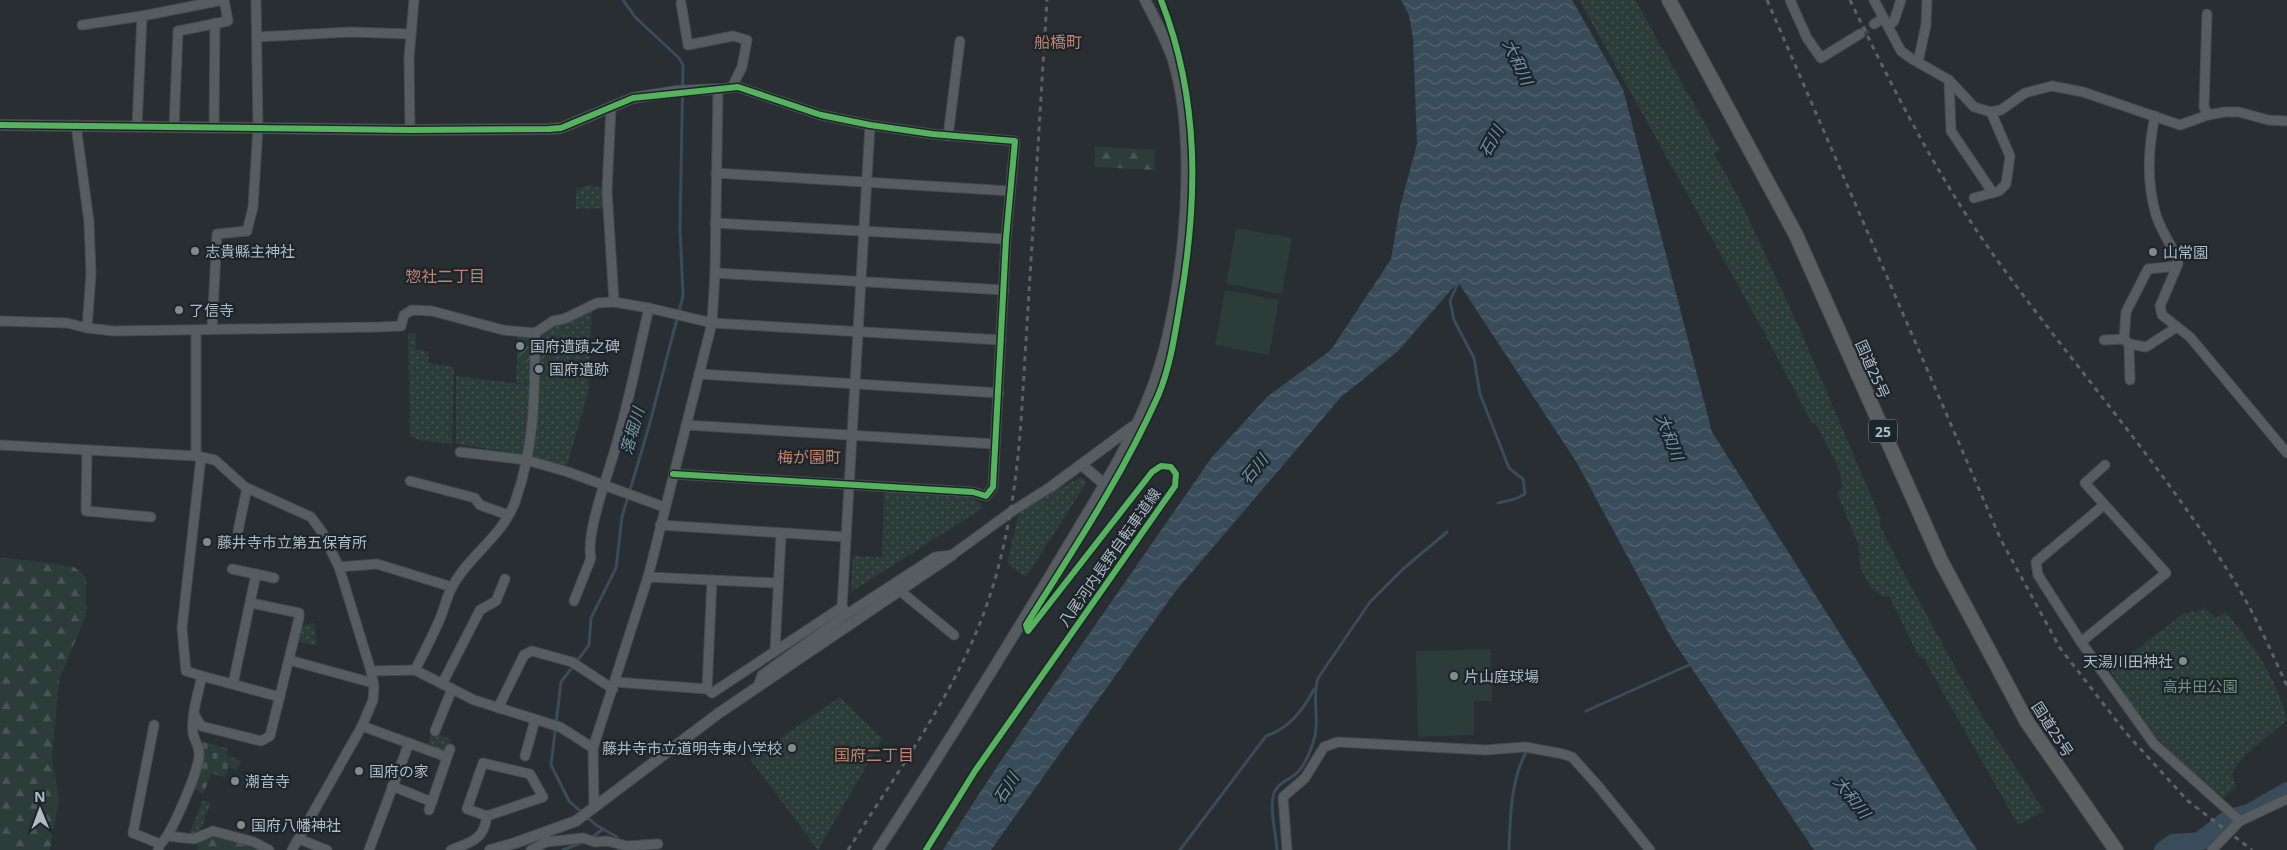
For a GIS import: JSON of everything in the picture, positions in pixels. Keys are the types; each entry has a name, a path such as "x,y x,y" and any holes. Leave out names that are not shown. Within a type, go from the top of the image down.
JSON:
{"highway":[{"name":"国道25号","path":"1669,0 1796,235 1941,561 2027,722 2116,850"}],"street":[{"path":"82,25 142,16 224,0 228,21 178,31 174,127"},
{"path":"212,329 217,234 247,231 253,207 258,128 256,0"},
{"path":"410,130 411,34 414,0"},
{"path":"878,850 981,690 1104,484 1136,423 1155,379 1179,273 1186,194 1185,150 1178,86 1172,60 1145,0"},
{"path":"1790,0 1807,38 1821,58 1860,34"},
{"path":"1874,24 1894,21 1901,0"},
{"path":"1918,62 1926,25 1927,0"},
{"path":"1876,1 1901,51 1949,80 1974,107 1991,112 2001,110 2025,93 2052,86 2083,92 2180,125 2208,115 2239,112 2268,120 2287,121"},
{"path":"681,3 688,45 733,36 747,40 742,67 732,87"},
{"path":"2207,14 2204,107 2208,115"},
{"path":"137,126 142,16"},
{"path":"214,127 215,23"},
{"path":"257,37 350,32 411,34"},
{"path":"948,136 960,41"},
{"path":"1949,80 1951,132 1993,193"},
{"path":"0,124 410,130 549,129 562,128 633,98 684,91 738,87 821,115 870,125 948,136 1015,141 1006,239 993,487 986,496 973,492 672,474"},
{"path":"594,808 593,748 648,577 672,474 712,323 715,273 718,89"},
{"path":"611,107 607,191 614,302"},
{"path":"1974,198 1999,191 2006,184 2010,156 1991,112"},
{"path":"2155,116 2149,142 2151,183 2156,215 2177,257 2177,266 2160,306 2162,316 2190,337 2226,378 2287,454"},
{"path":"76,125 89,222 92,274 87,328"},
{"path":"844,610 848,485 856,384 870,125"},
{"path":"716,173 1010,191"},
{"path":"716,223 1006,239"},
{"path":"2130,380 2126,312 2148,269 2177,266"},
{"path":"715,273 1004,290"},
{"path":"0,321 67,323 87,328 114,331 401,326 404,315 412,310 432,311 503,330 535,333 553,320 564,319 597,303 614,302 712,323 1001,340"},
{"path":"574,601 591,558 589,551 604,485 616,446 649,308"},
{"path":"2104,340 2127,342 2146,347 2177,327"},
{"path":"196,330 198,456 182,628 186,671 280,697"},
{"path":"415,670 441,617 452,587 470,560 490,542 515,502 531,445 535,400 535,333"},
{"path":"699,374 999,393"},
{"path":"531,850 545,838 576,821 594,808 716,713 758,687 952,555 1011,512 1052,486 1136,423"},
{"path":"686,425 995,444"},
{"path":"0,445 198,456 215,460 247,488 311,517 322,532 339,567 371,671 373,684 372,700 362,726 345,753 292,850"},
{"path":"86,450 86,511 151,516"},
{"path":"460,452 526,460 664,507"},
{"path":"1082,465 1104,484"},
{"path":"2080,642 2166,573 2085,483 2105,465"},
{"path":"410,481 475,498 480,505 508,515"},
{"path":"238,531 247,488"},
{"path":"2104,505 2036,562 2038,574 2080,642 2154,744 2240,821"},
{"path":"660,525 846,537"},
{"path":"775,650 781,534"},
{"path":"498,708 524,655 532,651 572,662 614,686 707,689 712,693 775,650 935,557 952,555"},
{"path":"339,567 377,564 452,587"},
{"path":"232,569 274,578"},
{"path":"233,684 256,574"},
{"path":"648,577 777,583"},
{"path":"442,684 480,610 496,601 505,579"},
{"path":"707,689 712,580"},
{"path":"900,590 954,635"},
{"path":"194,714 201,726 261,741 270,736 300,618 299,613 251,603"},
{"path":"758,687 762,675 844,610"},
{"path":"289,660 373,684"},
{"path":"371,671 415,670 474,700 556,726 593,748"},
{"path":"154,725 133,833 159,847 166,841 191,784 199,756 194,734 194,714 202,676"},
{"path":"435,731 452,689"},
{"path":"525,756 535,720"},
{"path":"362,726 409,743 449,753 431,806 392,786"},
{"path":"1287,850 1284,797 1305,778 1324,747 1338,742 1486,750 1525,747 1563,754 1572,758 1599,786 1650,850"},
{"path":"369,850 409,743"},
{"path":"483,763 530,774 543,797 487,816 467,809 483,763"},
{"path":"2212,850 2240,821 2287,799"},
{"path":"451,850 482,835 485,830 487,816"},
{"path":"168,836 194,839 212,831 254,842 269,850"},
{"path":"490,850 545,838 583,838 595,842 607,841 627,846 658,844"},
{"path":"299,839 327,850"}],"green space":[{"path":"1579,0 1635,0 1720,150 1714,153 1741,202 1802,334 1881,519 1880,526 1901,568 1979,711 2044,811 2018,825 1924,659 1919,657 1889,596 1884,597 1872,589 1860,568 1858,544 1837,493 1843,486 1838,467 1816,424 1811,422 1764,332"},
{"path":"1095,146 1155,150 1155,170 1094,167"},
{"path":"591,185 604,189 604,208 576,209 576,189"},
{"path":"1236,228 1292,238 1282,294 1226,284"},
{"path":"1225,290 1279,300 1269,355 1215,345"},
{"path":"592,308 588,393 566,469 530,459 538,336 548,327"},
{"path":"559,329 566,331 560,347 548,359 538,364 538,349 550,342"},
{"path":"408,333 416,334 416,349 429,352 428,363 454,367 452,444 418,440 410,436"},
{"path":"518,335 532,336 532,384 516,383"},
{"path":"518,347 532,349 532,364 517,361"},
{"path":"456,376 530,385 527,442 521,454 456,444"},
{"path":"1081,477 1087,482 1026,577 1007,564 1020,509"},
{"path":"884,491 969,496 980,503 983,508 851,592 853,556 882,557"},
{"path":"0,558 38,561 74,567 86,576 86,616 59,680 52,758 59,799 50,850 0,850"},
{"name":"高井田公園","path":"2204,607 2216,618 2225,612 2245,636 2263,662 2277,690 2287,720 2243,757 2232,773 2236,787 2223,798 2186,767 2143,723 2110,670 2184,613 2188,614 2192,611 2195,613"},
{"path":"315,623 317,646 298,641 301,626"},
{"name":"片山庭球場","path":"1491,649 1492,701 1474,701 1474,735 1418,737 1416,651"},
{"path":"840,697 882,739 818,850 750,759"},
{"path":"432,732 451,739 446,753 427,745"},
{"path":"202,741 228,749 227,755 241,761 237,770 229,767 225,778 212,773 203,794 192,788 203,752"},
{"path":"203,800 211,803 198,836 188,837"},
{"path":"212,835 259,847 257,850 197,850 197,843"}],"water":[{"path":"1401,0 1572,0 1623,89 1712,432 1977,850 1814,850 1672,639 1577,463 1458,282 1398,351 1341,397 1175,592 991,850 943,850 998,765 1212,457 1268,396 1331,350 1391,259 1400,207 1417,144 1413,38 1409,15"}],"waterway":[{"name":"落堀川","path":"619,850 617,837 596,825 569,801 551,765 561,682 589,645 591,618 616,568 622,517 649,426 683,296 680,228 683,65 679,58 635,17 623,0"},
{"path":"1460,278 1450,301 1454,320 1474,358 1480,394 1509,468 1523,479 1525,494 1515,499 1498,503"},
{"path":"1277,850 1272,813 1274,793 1278,786 1300,770 1312,747 1316,727 1315,694 1318,678 1370,602 1403,569 1447,532"},
{"path":"1586,711 1691,664"},
{"path":"1180,850 1266,736 1281,729 1295,717 1314,689"},
{"path":"1509,850 1514,787 1526,752"},
{"path":"2163,850 2173,843 2202,841 2203,838 2228,819 2249,813 2287,791"},
{"path":"591,838 603,829"},
{"path":"563,850 586,841"}],"tunnel":[{"path":"1860,34 1874,24"}],"railway":[{"path":"848,850 921,737 954,679 982,618 1004,546 1013,496 1021,422 1047,0"},
{"path":"1767,0 2001,540 2060,648 2126,733 2188,801 2252,850"},
{"path":"1850,0 1901,102 1957,201 2000,264 2153,463 2211,545 2252,611 2287,686"}],"cycle path":[{"name":"八尾河内長野自転車道線","path":"926,850 975,771 1175,486 1176,474 1171,467 1161,466 1152,472 1028,631 1026,625 1096,513 1144,426 1158,396 1172,351 1186,265 1190,227 1192,150 1183,75 1174,38 1161,0"},
{"path":"0,125 410,130 549,129 561,128 633,98 738,87 821,115 870,125 932,134 1015,141 1006,239 993,487 986,496 973,492 673,474"}],"place":[{"name":"志貴縣主神社","path":"195,251"},
{"name":"山常園","path":"2153,252"},
{"name":"了信寺","path":"179,310"},
{"name":"国府遺蹟之碑","path":"520,346"},
{"name":"国府遺跡","path":"539,369"},
{"name":"藤井寺市立第五保育所","path":"207,542"},
{"name":"天湯川田神社","path":"2183,661"},
{"name":"片山庭球場","path":"1454,676"},
{"name":"藤井寺市立道明寺東小学校","path":"792,748"},
{"name":"国府の家","path":"359,771"},
{"name":"潮音寺","path":"235,781"},
{"name":"国府八幡神社","path":"241,825"}],"district":[{"name":"船橋町","path":"1058,42"},
{"name":"惣社二丁目","path":"445,276"},
{"name":"梅が園町","path":"809,457"},
{"name":"国府二丁目","path":"874,755"}],"water label":[{"name":"大和川","path":"1518,62"},
{"name":"石川","path":"1491,141"},
{"name":"大和川","path":"1670,437"},
{"name":"石川","path":"1254,469"},
{"name":"石川","path":"1006,788"},
{"name":"大和川","path":"1852,797"}]}
